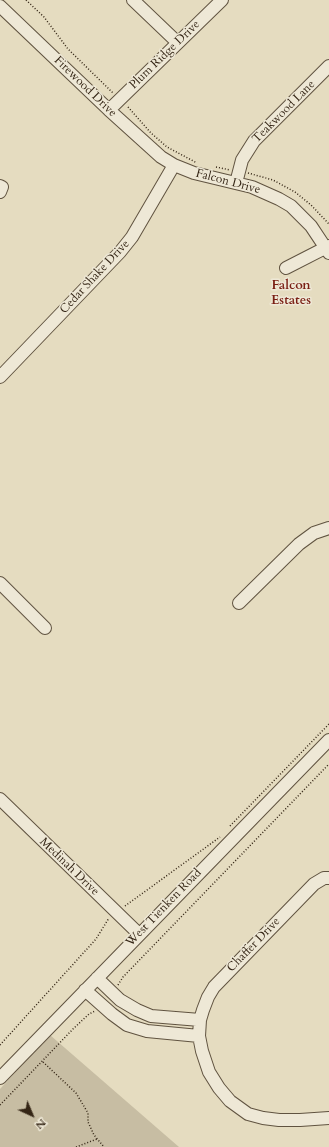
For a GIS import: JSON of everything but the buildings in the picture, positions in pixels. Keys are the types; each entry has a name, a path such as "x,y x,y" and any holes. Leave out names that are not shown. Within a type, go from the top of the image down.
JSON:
{"street":[{"path":"133,0 177,42"},
{"name":"Plum Ridge Drive","path":"109,110 177,42 222,0"},
{"name":"Firewood Drive","path":"0,6 147,146 174,165"},
{"name":"Teakwood Lane","path":"237,177 242,160 254,141 329,66"},
{"name":"Falcon Drive","path":"174,165 212,178 237,177 266,192 290,206 311,226 328,249"},
{"name":"Cedar Shake Drive","path":"0,377 120,252 132,236 174,165"},
{"path":"0,186 2,187 0,192"},
{"path":"286,268 328,249"},
{"path":"239,603 299,544 314,533 329,528"},
{"path":"0,583 45,628"},
{"name":"West Tienken Road","path":"0,1078 329,740"},
{"name":"Medinah Drive","path":"0,799 139,934"},
{"name":"Chaffer Drive","path":"200,1028 208,998 221,978 314,884 324,878 329,878"},
{"path":"97,978 120,1000 137,1010 151,1016 200,1028"},
{"path":"85,990 112,1014 128,1025 147,1032 200,1028"},
{"path":"147,1032 151,1016"},
{"path":"200,1028 202,1051 207,1068 219,1088 230,1101 248,1114 279,1120 329,1118"}],"path":[{"path":"26,0 44,17 68,50 120,99 150,133 168,147 199,164"},
{"path":"215,167 237,177 273,180 295,192 311,205 329,224"},
{"path":"230,827 329,724"},
{"path":"113,993 118,988 122,977 329,764"},
{"path":"0,1046 60,981 96,939 109,918 221,836"},
{"path":"0,1105 73,1029 102,1005"},
{"path":"42,1061 76,1093 88,1113 88,1122 94,1135 104,1147"},
{"path":"76,1147 97,1139"}],"shaded area":[{"path":"50,1035 179,1147 0,1147 0,1089"}],"district":[{"name":"Falcon Estates","path":"291,294"}]}
